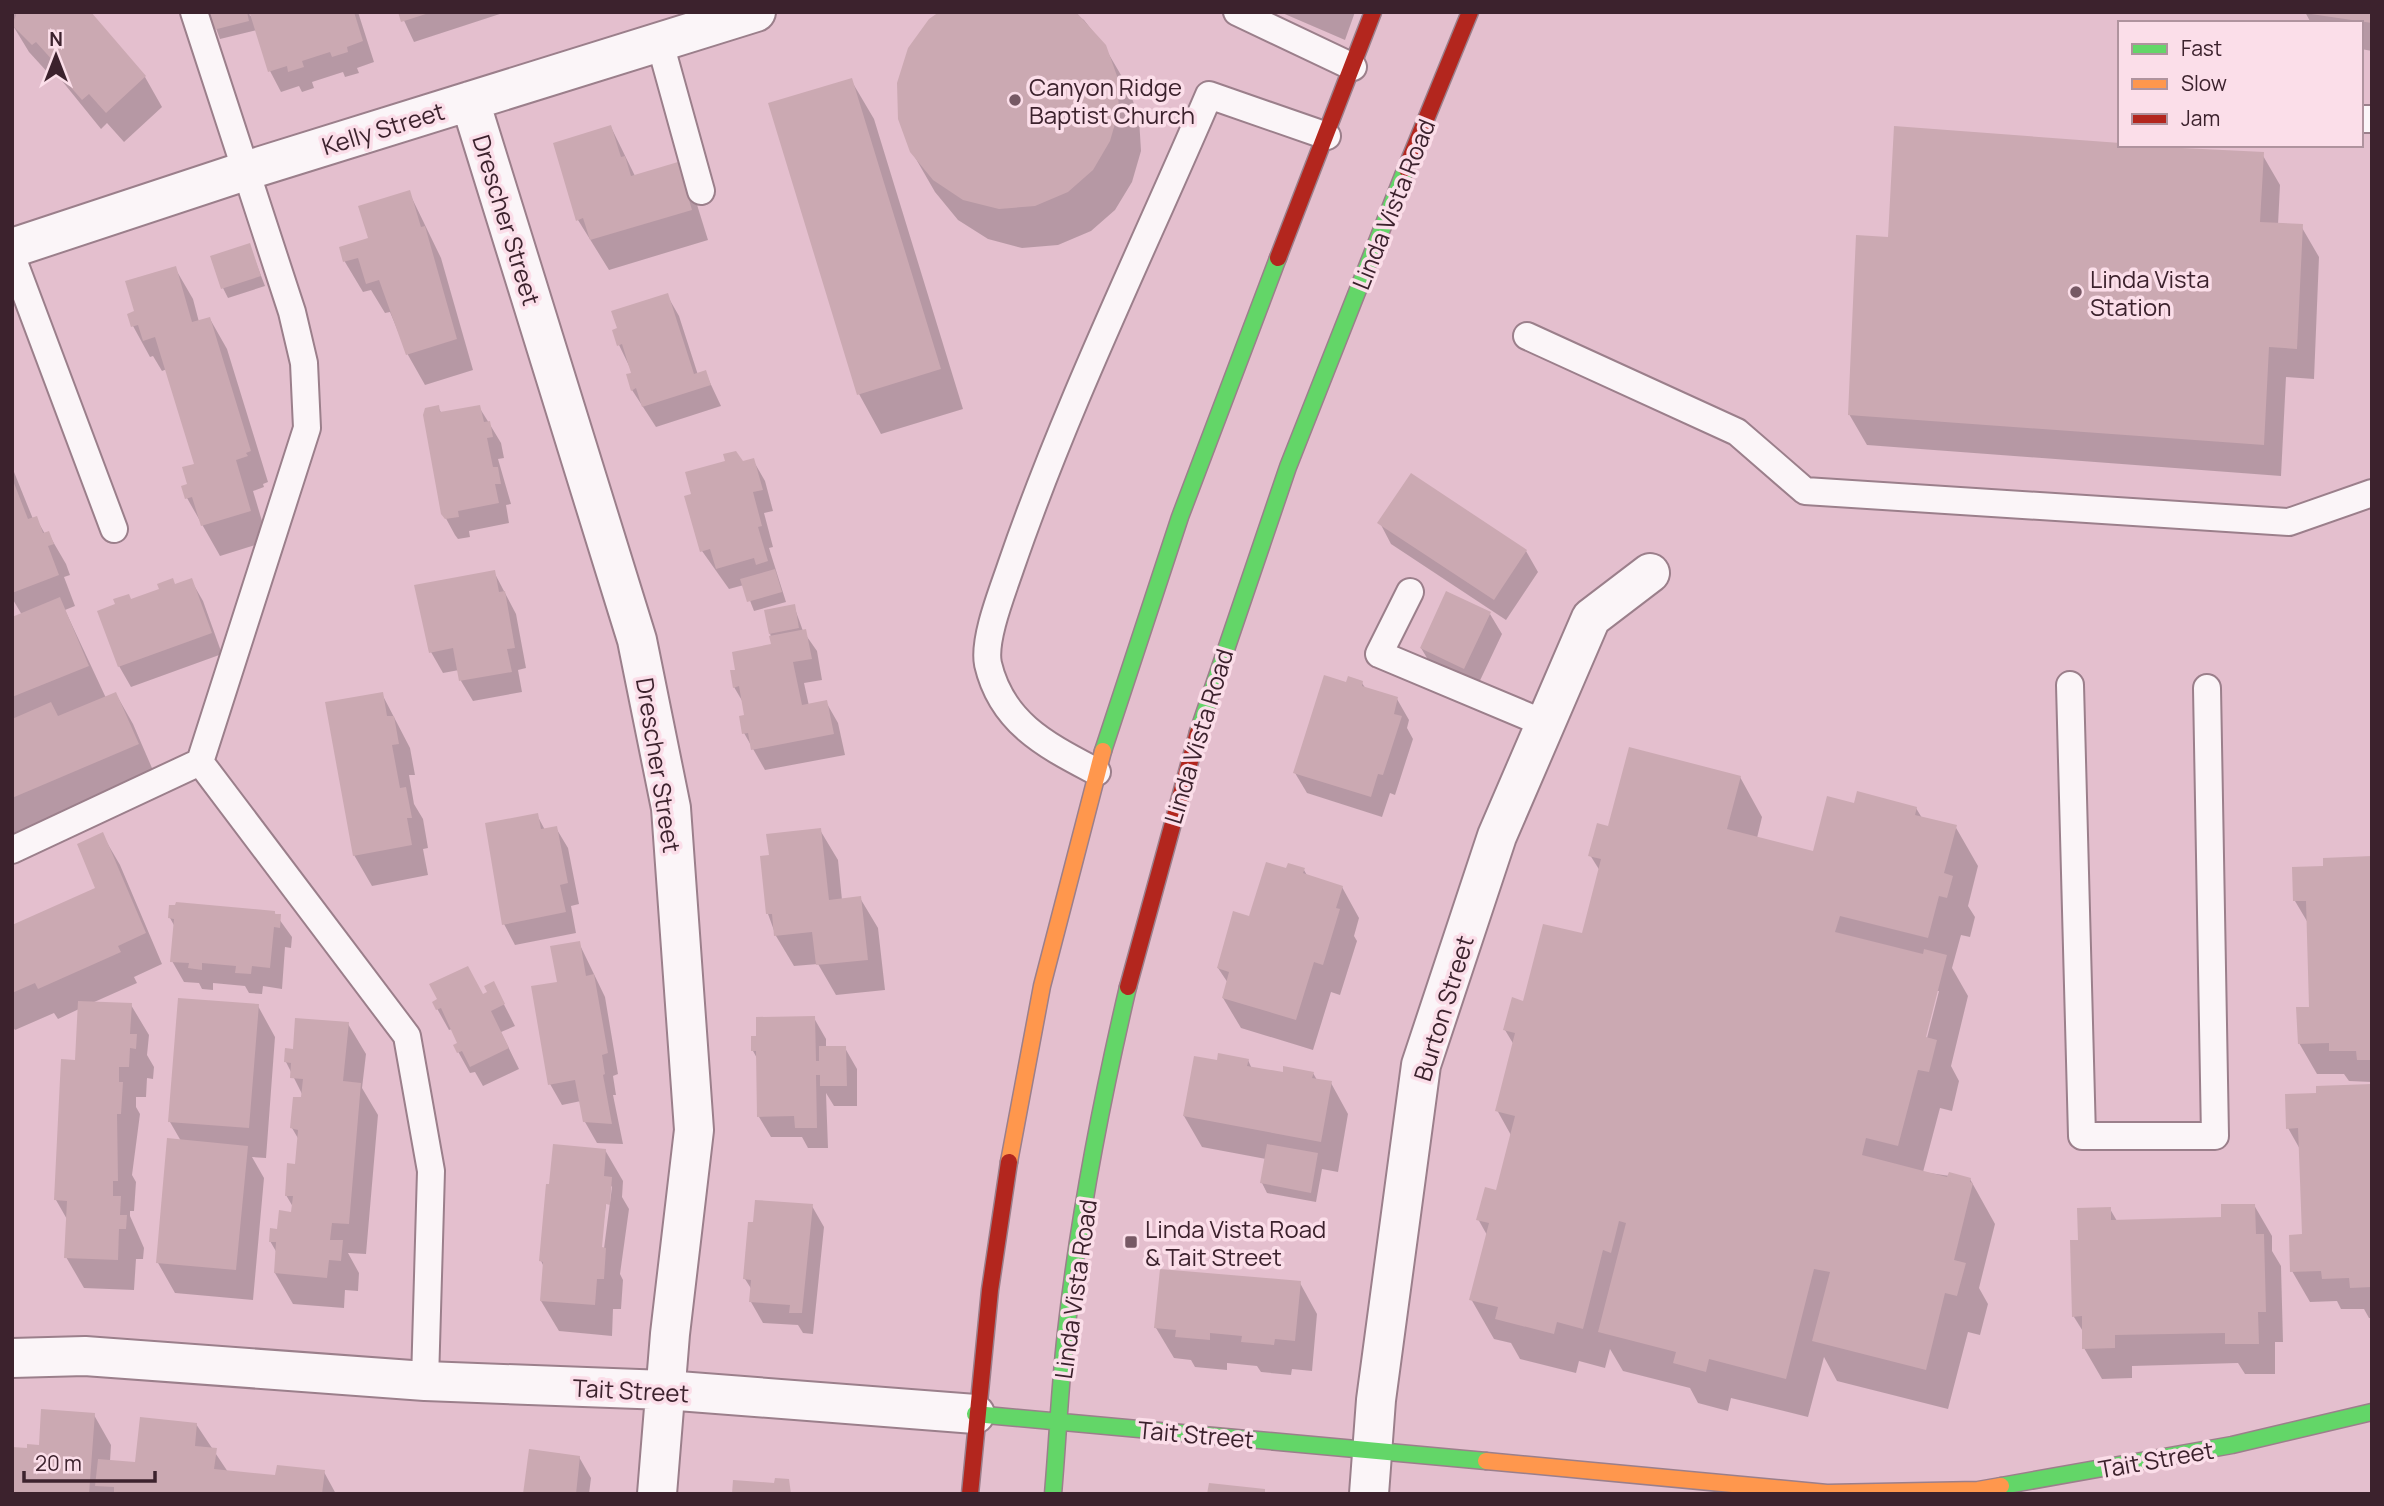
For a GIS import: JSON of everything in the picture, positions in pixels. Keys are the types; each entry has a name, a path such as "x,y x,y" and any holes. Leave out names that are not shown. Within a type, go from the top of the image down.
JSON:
{"main road":[{"path":"970,1494 988,1288 1009,1156 1063,895 1097,772 1157,582 1246,338 1327,136 1373,12"},
{"name":"Linda Vista Road","path":"1053,1494 1079,1245 1106,1091 1164,850 1234,617 1315,400 1470,12"},
{"name":"Tait Street","path":"975,1414 1827,1493 1978,1490 2219,1448 2372,1412"}],"street":[{"name":"Kelly Street","path":"12,248 245,171 756,12"},
{"name":"Drescher Street","path":"470,101 637,640 671,808 694,1130 665,1390 657,1494"},
{"name":"Burton Street","path":"1368,1494 1371,1450 1421,1065 1497,836 1591,618 1650,573"},
{"name":"Tait Street","path":"12,1358 85,1356 425,1381 665,1390 975,1414"}],"lane":[{"path":"12,850 200,762 307,428 304,363 295,325 194,12"},
{"path":"1237,12 1353,67"},
{"path":"660,43 701,191"},
{"path":"1097,772 1037,740 1007,708 988,662 993,618 1033,503 1209,95 1327,136"},
{"path":"12,257 114,529"},
{"path":"1527,336 1737,432 1805,491 2289,522 2372,493"},
{"path":"1410,592 1379,654 1546,724"},
{"path":"2070,685 2082,1136 2215,1136 2207,688"},
{"path":"200,762 407,1036 431,1171 425,1381"}],"building":[{"path":"14,12 91,12 146,76 106,113 89,94 82,100 61,76 64,73 36,42 32,45 12,25 16,15"},
{"path":"208,12 247,12 249,21 213,30"},
{"path":"354,12 363,41 347,47 348,52 332,57 330,52 302,61 304,67 288,72 287,66 268,72 250,14"},
{"path":"398,12 429,12 429,13 401,22"},
{"path":"939,12 1076,12 1106,45 1117,76 1119,110 1110,141 1093,170 1068,192 1035,206 999,209 963,200 933,180 910,152 898,119 897,83 908,48 929,19"},
{"path":"2372,12 2372,23 2363,21 2311,14"},
{"path":"852,78 941,369 857,395 768,103"},
{"path":"611,125 621,157 625,156 631,176 678,162 692,210 590,240 583,218 576,221 553,143"},
{"name":"Linda Vista Station","path":"1894,126 2118,143 2118,147 2264,152 2260,222 2303,224 2297,349 2269,347 2264,445 1848,415 1856,235 1888,237"},
{"path":"410,190 421,227 425,226 457,339 406,355 379,280 366,284 358,258 343,262 339,247 368,238 358,206"},
{"path":"250,243 261,276 221,289 210,256"},
{"path":"176,266 192,322 210,317 251,451 246,453 248,456 236,460 251,511 201,526 192,497 185,499 181,486 187,484 182,467 194,464 155,337 143,341 138,325 131,327 127,314 134,311 125,281"},
{"path":"668,293 694,374 706,370 711,385 642,407 636,388 631,391 626,374 631,373 622,344 617,346 612,330 617,328 611,311"},
{"path":"439,405 440,412 480,405 484,422 490,421 493,437 487,438 493,467 498,467 501,484 495,484 499,503 458,511 459,517 445,519 441,514 423,415 425,408"},
{"path":"736,451 743,461 754,458 763,490 753,492 762,526 758,527 768,561 756,565 754,558 716,569 710,549 700,552 684,496 691,494 685,472 725,461 723,454"},
{"path":"1411,473 1527,550 1494,600 1377,523"},
{"path":"12,478 28,519 37,516 43,533 49,531 54,544 48,546 59,575 12,593"},
{"path":"775,569 782,592 747,602 740,579"},
{"path":"495,570 499,592 505,591 515,648 507,649 512,672 459,681 453,648 429,653 414,585"},
{"path":"173,578 175,584 192,578 212,633 118,667 97,611 115,604 113,599 129,594 131,599 159,589 157,584"},
{"path":"1446,591 1491,612 1464,669 1420,648"},
{"path":"60,597 89,666 12,697 12,617"},
{"path":"795,604 799,628 769,634 764,610"},
{"path":"806,629 812,659 793,662 802,705 827,700 834,734 751,750 748,733 742,734 739,716 744,715 739,686 733,688 730,670 735,670 732,652 771,644 769,636"},
{"path":"1324,675 1346,682 1348,676 1363,681 1362,686 1398,697 1394,714 1402,716 1383,775 1378,774 1371,797 1293,773"},
{"path":"116,692 139,744 12,798 12,719 51,702 58,716"},
{"path":"383,692 387,716 394,716 399,744 392,745 400,788 406,787 412,818 407,818 412,845 353,856 325,702"},
{"path":"1629,747 1741,776 1727,829 1813,851 1827,796 1854,803 1857,791 1917,807 1915,815 1957,825 1944,873 1953,876 1947,898 1939,896 1928,938 1840,916 1835,932 1923,954 1924,949 1947,955 1926,1037 1937,1040 1929,1072 1918,1070 1898,1146 1866,1138 1862,1155 1947,1177 1949,1172 1971,1178 1970,1182 1973,1183 1954,1260 1966,1263 1957,1296 1945,1293 1926,1370 1812,1341 1830,1272 1814,1269 1786,1379 1709,1359 1706,1372 1673,1363 1676,1352 1598,1332 1626,1223 1619,1221 1611,1253 1603,1250 1583,1329 1557,1322 1554,1334 1495,1319 1498,1307 1469,1300 1489,1223 1476,1220 1485,1187 1496,1190 1515,1116 1495,1111 1515,1033 1503,1030 1512,997 1523,1001 1543,924 1582,933 1601,859 1588,856 1597,823 1608,826"},
{"path":"538,813 541,829 557,826 568,883 560,885 566,912 502,925 485,823"},
{"path":"821,828 829,900 861,896 868,960 816,965 812,932 774,936 772,914 766,914 760,856 769,855 766,834"},
{"path":"103,832 146,933 118,946 121,952 38,989 35,983 12,993 12,925 95,888 77,844"},
{"path":"2372,856 2372,1060 2357,1060 2356,1051 2329,1051 2329,1043 2298,1044 2296,1007 2309,1007 2306,901 2293,901 2292,867 2323,866 2323,858"},
{"path":"1266,862 1286,868 1288,863 1305,868 1303,873 1343,886 1336,908 1340,909 1323,965 1314,962 1296,1020 1222,998 1229,972 1217,968 1233,911 1249,916"},
{"path":"176,902 275,911 275,914 281,914 280,928 274,927 270,968 252,966 251,974 235,973 236,966 202,963 202,970 188,968 189,963 170,962 174,919 168,918 169,905 175,905"},
{"path":"580,941 586,976 594,974 608,1053 602,1055 603,1075 612,1124 583,1122 575,1080 548,1085 531,986 557,982 550,946"},
{"path":"468,966 483,994 487,992 484,986 494,981 505,1004 491,1011 509,1048 470,1067 462,1051 457,1053 453,1045 457,1043 441,1008 436,1010 432,1002 437,999 429,984"},
{"path":"178,998 259,1004 249,1128 168,1122"},
{"path":"78,1001 132,1003 130,1034 137,1034 136,1049 130,1048 129,1067 119,1067 119,1082 123,1082 121,1114 117,1114 118,1181 113,1181 113,1196 121,1196 120,1215 127,1215 126,1229 119,1229 118,1260 64,1258 67,1201 54,1200 61,1059 75,1060"},
{"path":"815,1016 816,1061 819,1061 819,1046 846,1046 847,1086 820,1086 820,1075 816,1075 817,1128 795,1128 794,1116 757,1117 756,1051 751,1051 751,1036 756,1036 756,1017"},
{"path":"295,1018 349,1022 343,1081 361,1083 349,1224 332,1223 330,1240 343,1240 341,1261 329,1260 327,1278 274,1273 276,1242 269,1242 270,1228 277,1229 279,1210 291,1212 293,1196 285,1196 287,1163 295,1164 298,1130 290,1128 293,1097 301,1097 303,1079 290,1078 291,1063 284,1062 285,1048 293,1049"},
{"path":"1218,1053 1249,1059 1247,1066 1283,1072 1283,1066 1314,1072 1312,1078 1332,1081 1321,1142 1183,1116 1194,1056 1217,1060"},
{"path":"2372,1084 2372,1287 2350,1288 2349,1278 2322,1279 2321,1271 2290,1272 2289,1235 2302,1234 2298,1128 2286,1129 2285,1094 2316,1093 2316,1086"},
{"path":"167,1138 248,1146 236,1270 156,1263"},
{"path":"553,1144 606,1149 604,1176 612,1177 610,1205 606,1204 602,1247 606,1248 604,1279 597,1279 595,1305 540,1301 543,1262 539,1261 546,1184 549,1184"},
{"path":"1267,1144 1318,1153 1311,1193 1260,1183"},
{"path":"755,1200 813,1204 802,1313 789,1313 790,1305 749,1302 751,1280 743,1279 748,1222 753,1222"},
{"path":"2221,1204 2255,1204 2256,1234 2264,1234 2266,1312 2258,1312 2259,1344 2225,1344 2225,1333 2115,1335 2115,1348 2082,1349 2082,1316 2072,1317 2070,1240 2078,1240 2077,1208 2111,1207 2111,1220 2221,1217"},
{"path":"1160,1269 1301,1281 1295,1341 1275,1339 1274,1345 1241,1342 1242,1336 1210,1333 1210,1340 1175,1337 1176,1330 1154,1328"},
{"path":"41,1409 95,1413 89,1494 12,1494 12,1447 27,1448 27,1444 39,1445"},
{"path":"140,1417 197,1423 195,1446 217,1448 214,1469 275,1475 277,1465 325,1470 322,1494 114,1494 114,1487 95,1486 98,1459 135,1462"},
{"path":"529,1449 580,1456 576,1494 523,1494"},
{"path":"775,1478 789,1479 791,1494 732,1494 733,1480 774,1483"},
{"path":"1209,1483 1265,1489 1265,1494 1207,1494"}],"traffic: fast":[{"path":"1198,732 1288,467 1406,168"},
{"path":"1103,751 1180,517 1278,258"},
{"path":"1053,1494 1065,1345 1078,1239 1101,1112 1128,987"},
{"path":"2001,1486 2232,1445 2372,1412"},
{"path":"975,1414 1486,1461"}],"traffic: slow":[{"path":"1009,1162 1042,986 1103,751"},
{"path":"1486,1461 1827,1493 1978,1490 2001,1486"}],"traffic: jam":[{"path":"1278,258 1373,12"},
{"path":"1406,168 1470,12"},
{"path":"1128,987 1198,732"},
{"path":"970,1494 990,1290 1009,1162"}],"place":[{"name":"Canyon Ridge Baptist Church","path":"1015,100"},
{"name":"Linda Vista Station","path":"2076,292"},
{"name":"Linda Vista Road & Tait Street","path":"1131,1242"}]}
